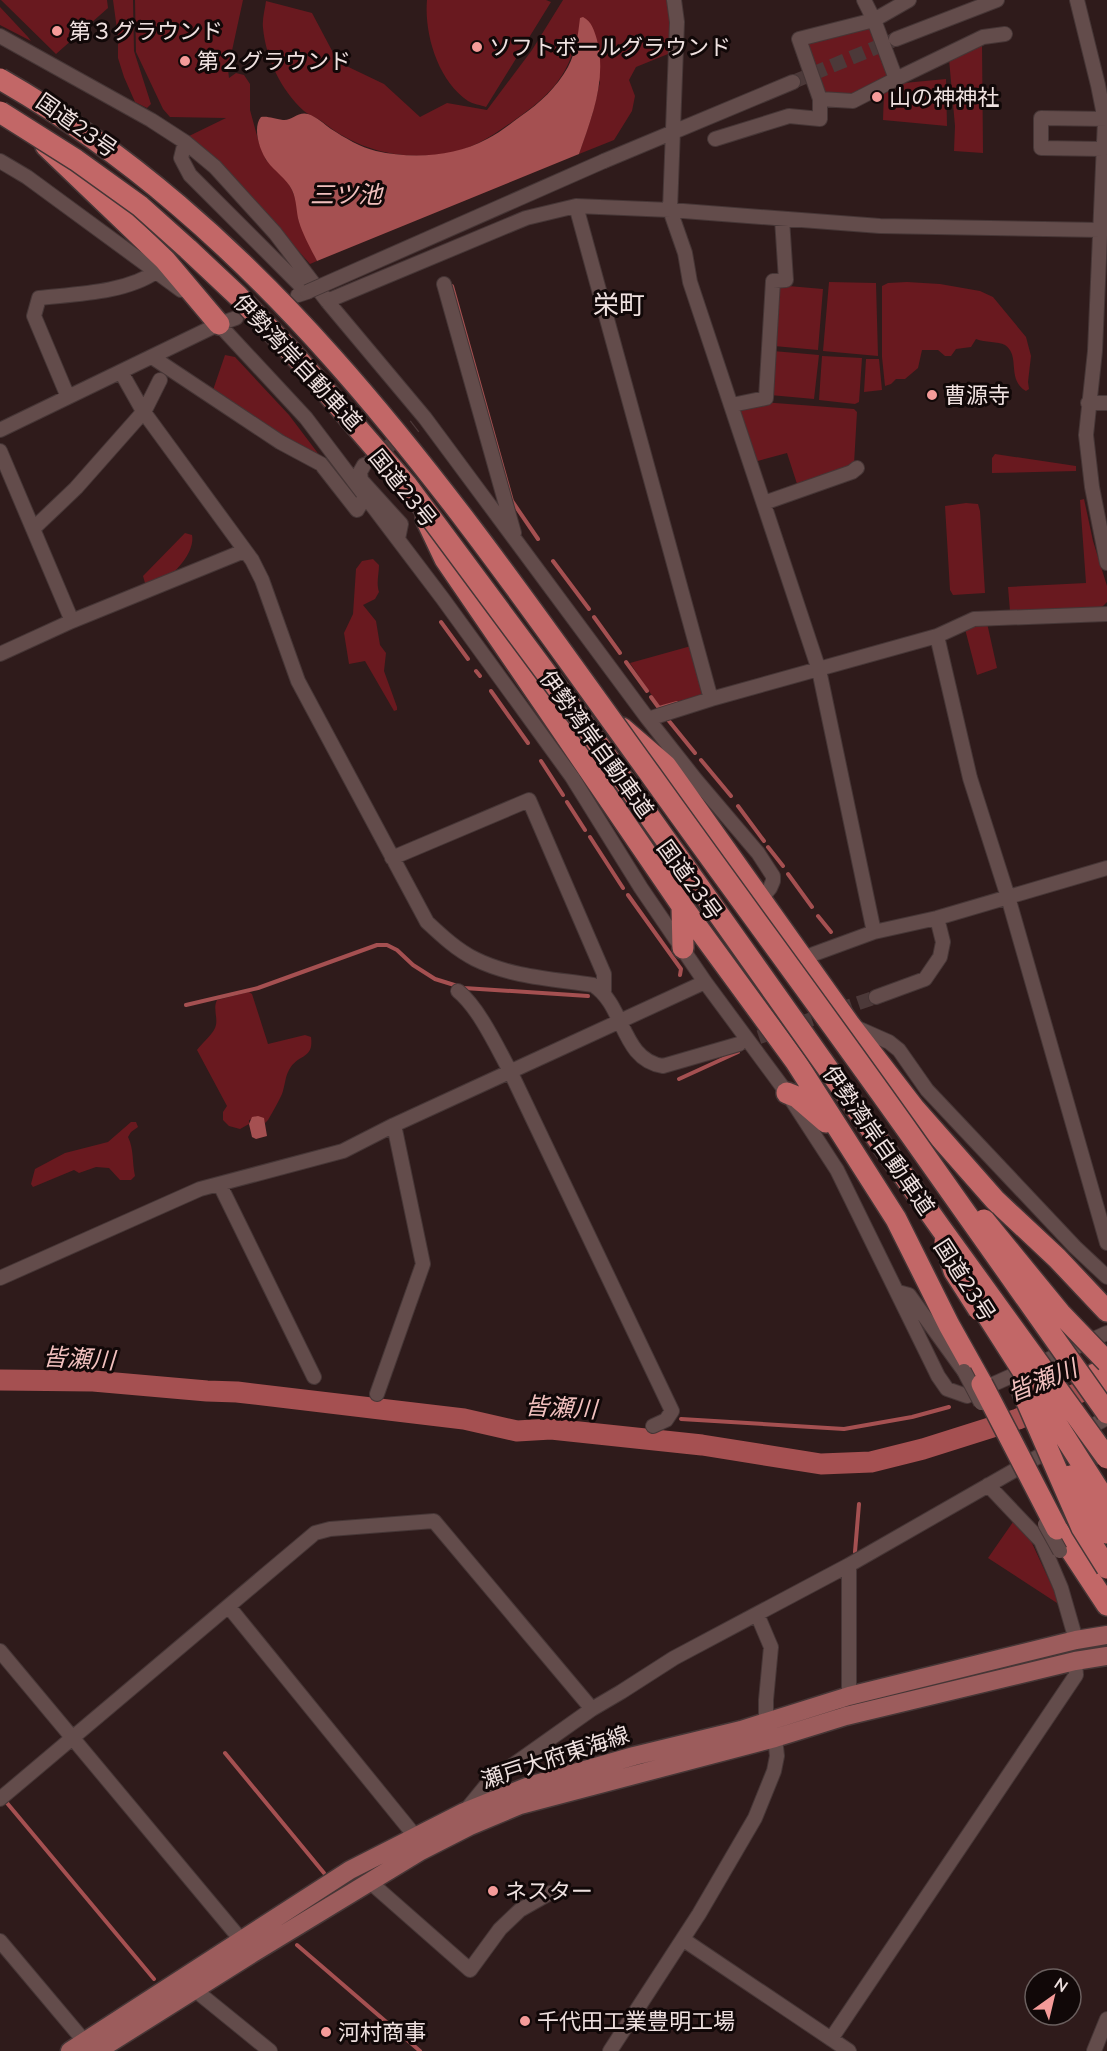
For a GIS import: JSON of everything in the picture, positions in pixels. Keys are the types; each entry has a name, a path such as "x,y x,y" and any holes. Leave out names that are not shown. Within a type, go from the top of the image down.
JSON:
{"highway":[{"name":"国道23号","path":"0,77 24,88 149,176 270,282 340,358 414,446 474,523 972,1211 1069,1338 1104,1377"},
{"name":"伊勢湾岸自動車道","path":"0,77 87,134 187,212 255,274 351,377 476,534 908,1131 1107,1413"},
{"name":"国道23号","path":"0,114 124,199 207,270 262,324 314,381 422,511 507,624 879,1146 1107,1503"},
{"name":"伊勢湾岸自動車道","path":"0,114 75,160 140,206 238,296 350,417 406,484 581,720 940,1227 1107,1458"},
{"path":"41,141 228,321"},
{"path":"422,511 445,559 682,906 796,1062 896,1218 949,1325 1057,1529 1107,1605"},
{"path":"621,728 666,766 850,1025 914,1108 995,1200 1057,1258 1107,1311"},
{"path":"682,906 682,948"},
{"path":"787,1093 797,1097 815,1112 855,1153"},
{"path":"908,1131 1007,1246 1060,1313 1104,1377"},
{"path":"940,1227 954,1271 991,1329 1012,1369 1082,1528 1107,1568"},
{"path":"1038,1395 1066,1470 1107,1533"}],"main road":[{"name":"瀬戸大府東海線","path":"91,2049 195,1990 247,1946 370,1882 419,1852 470,1826 520,1805 770,1730 849,1696 1076,1640 1107,1635"},
{"name":"瀬戸大府東海線","path":"91,2049 247,1946 350,1870 464,1812 529,1786 770,1730 846,1716 1075,1661 1107,1656"}],"street":[{"path":"674,0 677,22 670,210 685,253 690,282 819,670 874,932"},
{"path":"864,0 896,79"},
{"path":"715,139 789,116 820,119 820,99 799,39 874,20 909,0"},
{"path":"896,39 997,0"},
{"path":"1077,0 1106,121 1095,351 1086,435 1088,460 1107,563"},
{"path":"820,99 853,101 982,37 1005,34"},
{"path":"0,36 151,120 185,142 215,167 275,232 420,422 516,541 648,719 758,853 773,876 770,888 760,899"},
{"path":"185,142 181,158 190,176 302,293 674,130 793,82"},
{"path":"1103,149 1041,148 1041,118 1106,121"},
{"path":"0,161 27,177 176,286 228,321 306,418 398,539 572,777 641,888 705,981 787,1093 837,1170 938,1376 947,1389 967,1396 1107,1333"},
{"path":"327,301 526,218 576,206 670,210 880,226 1100,230"},
{"path":"576,206 711,699"},
{"path":"732,405 766,398 773,281 786,280 782,219"},
{"path":"68,397 34,316 39,298 100,292 147,278 157,271"},
{"path":"444,284 516,541"},
{"path":"0,430 228,321"},
{"path":"152,357 280,442 321,464 357,510 365,497"},
{"path":"121,372 143,411 243,551 252,560 262,580 298,681 427,922 455,947 476,960 510,972 593,985 604,991"},
{"path":"33,528 76,488 143,411 160,380"},
{"path":"1088,403 1107,404"},
{"path":"0,451 72,621"},
{"path":"364,465 360,472 361,480 401,524 398,539"},
{"path":"764,503 852,472 857,468"},
{"path":"0,654 72,621 243,551"},
{"path":"648,719 711,699 937,636 974,619 1107,614"},
{"path":"937,636 970,778 1008,897 1107,1243"},
{"path":"392,858 529,800 604,974 604,991 638,1054 652,1064 663,1066 739,1044"},
{"path":"803,958 874,932 937,918 1107,868"},
{"path":"876,997 925,979 940,957 944,942 937,918"},
{"path":"0,1278 200,1189 343,1151 394,1125 705,981"},
{"path":"458,991 466,998 493,1039 510,1071 672,1411 666,1420 653,1426"},
{"path":"850,1025 889,1042 899,1050 927,1089 1075,1247 1107,1277"},
{"path":"377,1394 423,1264 394,1125"},
{"path":"220,1185 314,1377"},
{"path":"898,1292 909,1295 964,1371 1060,1551 1056,1558 1065,1582 1061,1588"},
{"path":"464,1812 489,1782 592,1708 674,1658 849,1565 1107,1418"},
{"path":"988,1485 1041,1541 1061,1588 1076,1640"},
{"path":"0,1799 315,1533 330,1529 434,1521 592,1708"},
{"path":"849,1565 849,1696"},
{"path":"229,1607 415,1836"},
{"path":"610,2051 684,1940 762,1804 774,1771 777,1756 770,1730 766,1700 771,1647 757,1614"},
{"path":"0,1651 247,1946"},
{"path":"831,2039 1076,1675 1075,1661"},
{"path":"370,1882 470,1970 500,1929 520,1910 550,1893"},
{"path":"684,1940 849,2051"},
{"path":"0,1941 91,2049"},
{"path":"195,1990 270,2051"},
{"path":"1094,2051 1107,2019"}],"shaded area":[{"name":"第３グラウンド","path":"1,0 107,0 108,8 56,54"},
{"path":"113,0 133,0 134,51 151,104 147,108 135,102 118,58 118,37"},
{"path":"135,0 243,0 228,69 229,78 236,73 244,75 250,84 250,110 259,143 266,160 285,178 292,190 297,203 299,222 317,261 310,264 279,229 187,137 226,118 170,117 163,109 136,52"},
{"name":"ソフトボールグラウンド","path":"427,0 546,0 551,2 486,107 470,102 458,92 441,69 431,42"},
{"path":"563,0 668,0 671,21 668,54 636,67 629,80 635,96 632,111 614,140 579,154 600,82 577,38 568,64 555,85 538,103 508,125 463,150 443,154 411,155 395,154 365,146 304,111 288,94 276,73 267,51 263,28 266,1 312,13 338,62 384,84 420,117 447,103 487,110 532,50"},
{"path":"0,7 28,37 31,41 0,25"},
{"path":"868,26 872,28 889,73 887,79 851,96 825,93 806,46 810,41"},
{"path":"982,43 983,153 954,151 955,126 949,59"},
{"path":"946,79 947,126 883,120 884,92 899,89 904,83"},
{"path":"829,282 876,283 878,356 823,351"},
{"path":"888,283 940,284 980,291 993,297 1026,337 1031,356 1029,389 1026,391 1020,386 1015,374 1012,355 1005,345 976,339 971,347 956,349 951,356 945,356 938,350 922,350 918,368 905,379 896,379 885,386 882,357 882,286"},
{"path":"777,285 823,289 818,350 774,346"},
{"path":"773,351 819,355 814,399 770,395"},
{"path":"225,355 235,357 289,415 323,460 281,437 212,393"},
{"path":"822,356 862,358 859,402 855,404 819,400"},
{"path":"866,359 879,359 882,390 864,392"},
{"path":"762,402 854,409 857,412 854,464 798,487 787,453 754,462 739,409"},
{"path":"995,454 1076,466 1076,471 992,473 992,458"},
{"path":"1084,499 1093,541 1107,586 1107,602 1101,608 1010,611 1008,587 1086,583 1080,500"},
{"path":"978,504 980,511 985,593 953,595 950,590 945,506"},
{"path":"185,533 192,535 192,541 189,553 181,565 164,579 149,586 145,583 143,576"},
{"path":"373,559 379,565 379,592 375,599 363,605 376,621 380,645 386,653 384,671 397,707 394,711 365,661 349,664 344,633 353,614 356,569 362,561"},
{"path":"987,623 997,668 977,675 965,629"},
{"path":"691,646 705,695 659,706 630,663"},
{"path":"249,992 252,994 268,1044 305,1035 311,1037 311,1044 308,1053 289,1070 282,1094 268,1120 265,1123 263,1118 249,1120 249,1124 240,1129 229,1126 223,1120 223,1112 227,1106 197,1050 216,1026 217,1000"},
{"path":"131,1122 136,1122 138,1127 128,1137 135,1176 131,1180 120,1180 109,1168 96,1167 79,1173 74,1170 33,1187 31,1184 35,1169 65,1153 108,1142"},
{"path":"1013,1522 1031,1541 1057,1597 1057,1603 988,1558"}],"water":[{"name":"三ツ池","path":"583,17 591,24 595,33 600,55 600,69 597,98 579,154 317,261 301,227 292,190 267,161 262,151 257,133 261,117 286,120 304,113 308,114 358,145 390,154 433,155 461,150 500,131 535,106 553,88 571,61 580,18"},
{"path":"252,1117 264,1118 267,1136 256,1139 252,1137 249,1124"}],"waterway":[{"path":"452,286 512,501 538,539"},
{"path":"553,561 589,609"},
{"path":"594,617 620,653"},
{"path":"441,622 468,659"},
{"path":"626,662 647,691"},
{"path":"476,671 480,676"},
{"path":"491,691 528,743"},
{"path":"651,697 659,708 677,703"},
{"path":"669,721 695,753"},
{"path":"701,760 731,796"},
{"path":"541,761 563,795"},
{"path":"567,802 585,830"},
{"path":"738,806 764,841"},
{"path":"590,837 623,888"},
{"path":"768,847 783,866"},
{"path":"788,874 812,907"},
{"path":"628,895 681,969 680,975"},
{"path":"818,916 831,932"},
{"path":"186,1005 258,988 377,945 387,945 397,950 413,965 435,979 464,988 588,996"},
{"path":"679,1079 738,1052"},
{"name":"皆瀬川","path":"0,1380 93,1381 237,1392 464,1419 517,1431 551,1429 702,1445 821,1464 871,1462 923,1449 1018,1419 1106,1381"},
{"path":"681,1419 844,1429 912,1417 949,1407"},
{"path":"855,1552 859,1504"},
{"path":"225,1753 324,1873"},
{"path":"7,1803 154,1979"},
{"path":"297,1945 420,2051"}],"tunnel":[{"path":"793,82 894,40"},
{"path":"364,465 415,426"},
{"path":"739,1044 876,997"}],"place":[{"name":"第３グラウンド","path":"57,31"},
{"name":"ソフトボールグラウンド","path":"477,47"},
{"name":"第２グラウンド","path":"185,61"},
{"name":"山の神神社","path":"877,97"},
{"name":"曹源寺","path":"932,395"},
{"name":"ネスター","path":"493,1891"},
{"name":"千代田工業豊明工場","path":"525,2021"},
{"name":"河村商事","path":"326,2032"}],"district":[{"name":"栄町","path":"619,304"}]}
